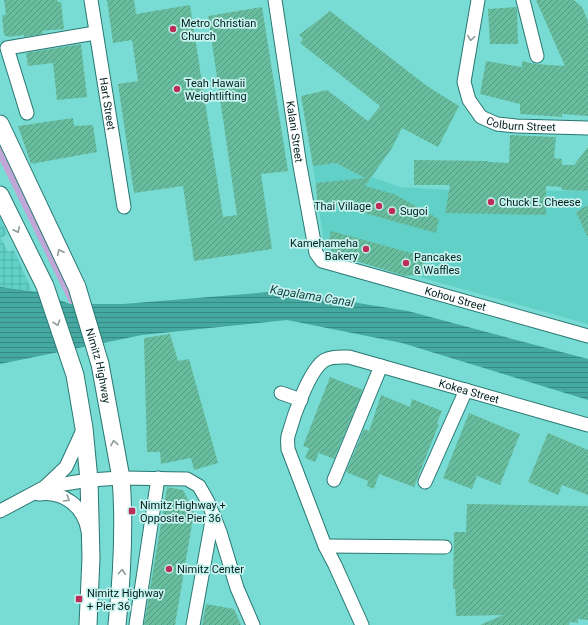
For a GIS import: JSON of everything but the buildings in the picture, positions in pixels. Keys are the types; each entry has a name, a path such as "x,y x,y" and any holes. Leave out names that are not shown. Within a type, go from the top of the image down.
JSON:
{"main road":[{"name":"Nimitz Highway","path":"0,124 77,288 100,364 121,478 123,562 117,625"},
{"path":"0,195 45,286 75,375 84,428 89,480 91,558 88,625"}],"street":[{"name":"Hart Street","path":"91,0 95,33 124,207"},
{"name":"Kalani Street","path":"275,0 300,166 316,253 322,261"},
{"name":"Colburn Street","path":"478,0 464,82 469,100 481,117 497,124 516,126 588,128"},
{"path":"523,0 537,56"},
{"path":"28,113 6,48 95,33"},
{"name":"Kohou Street","path":"322,261 588,336"},
{"name":"Kokea Street","path":"301,400 314,370 325,360 337,357 349,357 588,424"},
{"path":"334,480 381,366"},
{"path":"425,482 466,390"},
{"path":"281,393 301,400 287,438 288,449 324,546 335,565 362,625"},
{"path":"0,511 45,487 66,467 84,428"},
{"path":"45,487 89,480 121,478 187,479 195,483 205,496 213,515 237,588 253,625"},
{"path":"136,625 158,478"},
{"path":"29,495 48,493 62,496 70,500 78,508 87,527 91,558"},
{"path":"193,625 213,515"},
{"path":"324,546 445,547"}],"shaded area":[{"path":"0,133 83,304 70,304 0,161"},
{"path":"336,163 369,180 372,177 400,187 449,190 588,191 588,324 325,251 313,166"},
{"path":"0,218 7,234 1,238 8,252 14,250 32,291 0,287"}],"water":[{"name":"Kapalama Canal","path":"0,287 38,292 70,304 123,304 283,291 408,311 588,359 588,400 402,343 287,320 142,335 0,364"}],"place":[{"name":"Metro Christian Church","path":"173,29"},
{"name":"Teah Hawaii Weightlifting","path":"177,89"},
{"name":"Chuck E. Cheese","path":"491,202"},
{"name":"Thai Village","path":"379,206"},
{"name":"Sugoi","path":"392,211"},
{"name":"Kamehameha Bakery","path":"366,249"},
{"name":"Pancakes & Waffles","path":"406,263"},
{"name":"Nimitz Highway + Opposite Pier 36","path":"132,511"},
{"name":"Nimitz Center","path":"169,569"},
{"name":"Nimitz Highway + Pier 36","path":"79,599"}]}
